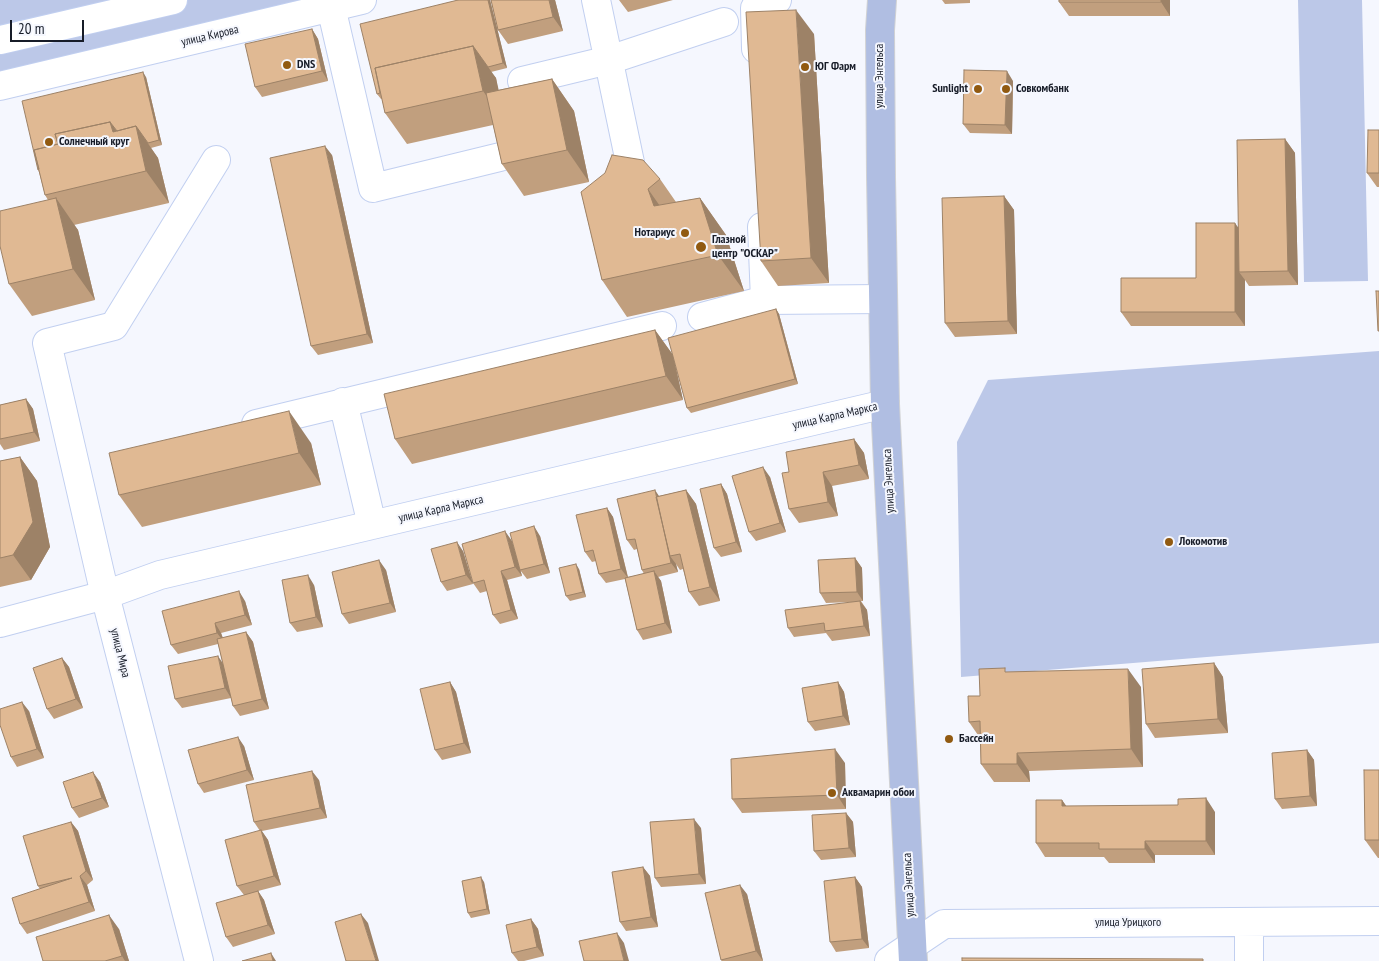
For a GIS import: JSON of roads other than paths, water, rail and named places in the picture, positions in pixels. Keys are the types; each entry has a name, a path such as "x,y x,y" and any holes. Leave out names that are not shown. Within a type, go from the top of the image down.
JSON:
{"main road":[{"name":"улица Энгельса","path":"882,0 880,30 880,177 885,404 912,953"}],"street":[{"path":"0,40 173,0"},
{"name":"улица Кирова","path":"0,86 362,0"},
{"path":"596,0 632,172"},
{"path":"757,76 754,8 777,0"},
{"path":"331,7 373,188 500,157"},
{"path":"522,81 609,60 724,22"},
{"name":"улица Мира","path":"198,961 105,595 47,344 114,326 216,160"},
{"path":"761,203 765,300"},
{"path":"702,317 765,300 883,299"},
{"path":"231,430 662,326"},
{"path":"343,402 372,525"},
{"name":"улица Карла Маркса","path":"0,623 105,595 160,575 885,404"},
{"name":"улица Урицкого","path":"889,961 912,953 944,924 1379,921"},
{"path":"1249,922 1249,961"}],"place":[{"name":"DNS","path":"287,65"},
{"name":"ЮГ Фарм","path":"805,67"},
{"name":"Sunlight","path":"978,89"},
{"name":"Совкомбанк","path":"1006,89"},
{"name":"Солнечный круг","path":"49,142"},
{"name":"Нотариус","path":"685,233"},
{"name":"Глазной центр \"ОСКАР\"","path":"701,247"},
{"name":"Локомотив","path":"1169,542"},
{"name":"Бассейн","path":"949,739"},
{"name":"Аквамарин обои","path":"832,793"}]}
